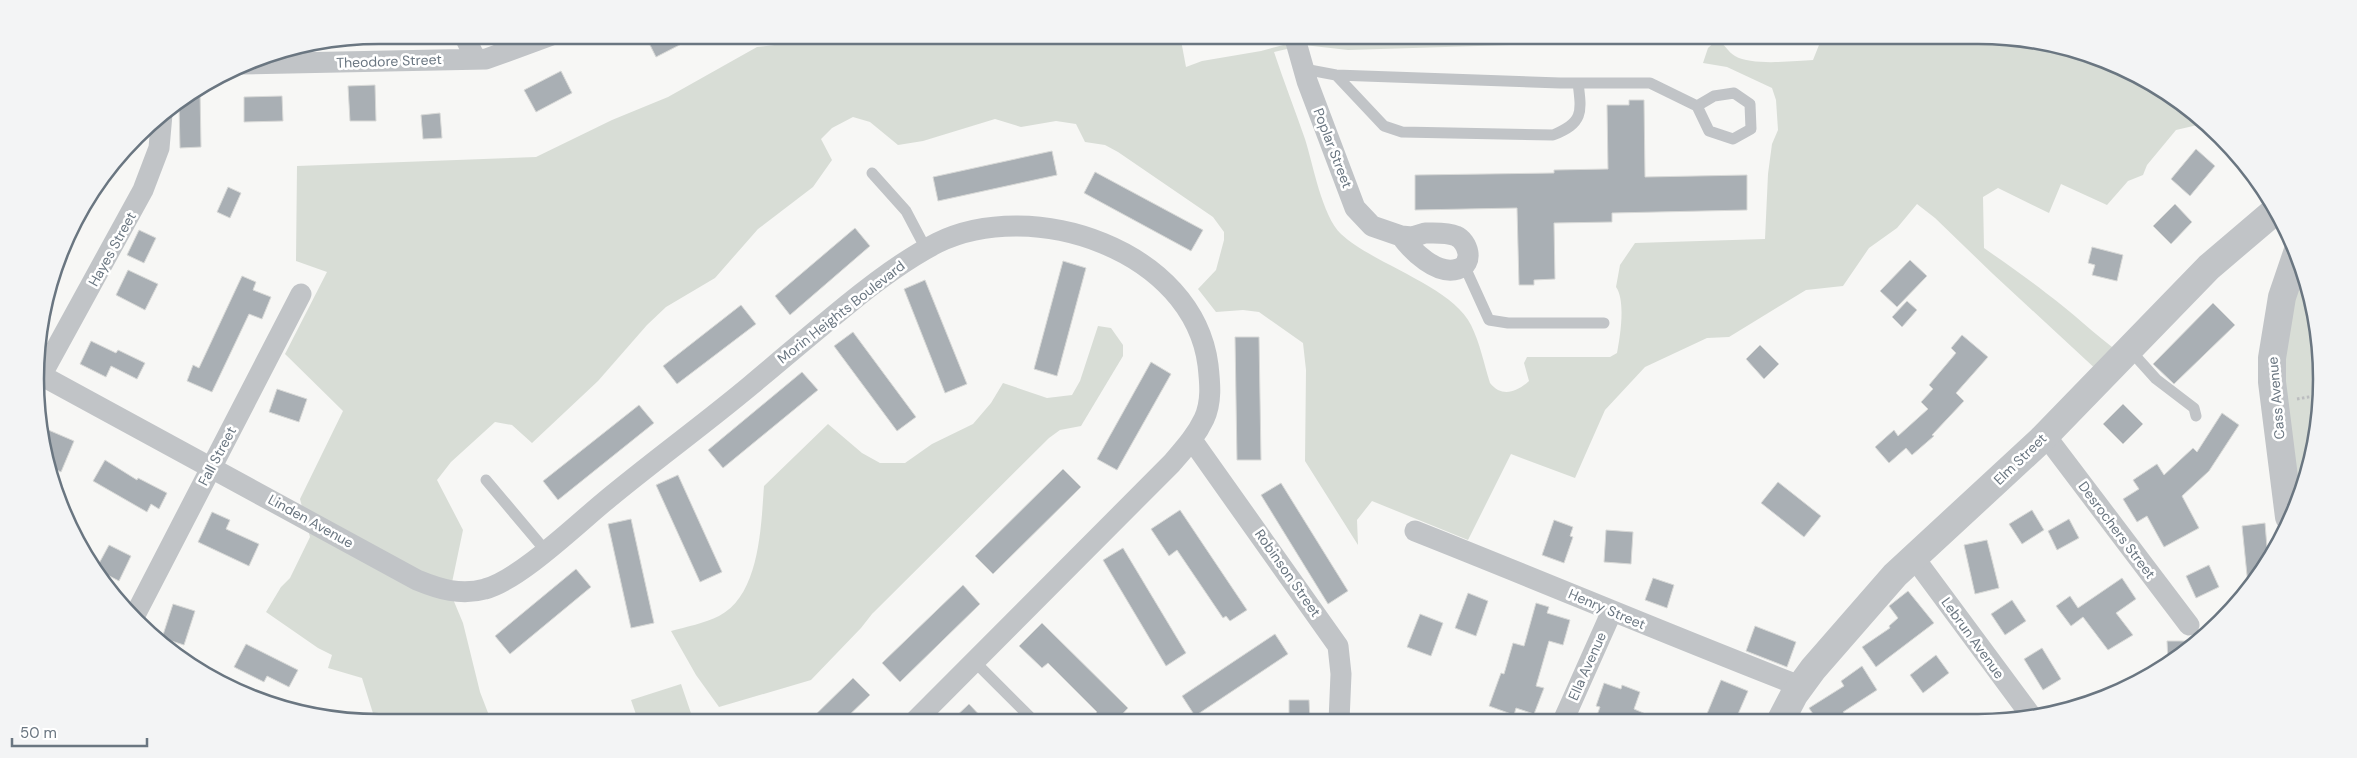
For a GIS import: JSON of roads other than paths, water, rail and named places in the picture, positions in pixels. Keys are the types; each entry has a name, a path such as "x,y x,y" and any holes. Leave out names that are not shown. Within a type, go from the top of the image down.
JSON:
{"street":[{"path":"468,44 475,58"},
{"name":"Theodore Street","path":"267,63 486,59 527,44"},
{"name":"Poplar Street","path":"1297,44 1355,208 1372,226 1401,236 1412,238 1438,233 1455,235 1462,240 1468,250 1468,256 1464,265 1459,269 1429,264 1401,236"},
{"name":"Hayes Street","path":"44,366 143,190 160,148 161,124"},
{"name":"Elm Street","path":"1788,714 1800,686 1813,668 1895,576 2045,434 2209,267 2270,215"},
{"name":"Morin Heights Boulevard","path":"582,520 882,277 940,242 972,232 1002,226 1042,226 1080,234 1131,257 1164,283 1188,309 1202,339 1210,384 1209,402 1205,417 1192,440 1088,548 922,714"},
{"name":"Cass Avenue","path":"2288,507 2272,382 2272,358 2282,297 2293,266"},
{"name":"Fall Street","path":"137,611 301,294"},
{"name":"Linden Avenue","path":"44,378 416,580 438,589 464,592 484,590 505,580 582,520"},
{"name":"Desrochers Street","path":"2045,434 2189,625"},
{"name":"Robinson Street","path":"1192,440 1338,646 1341,674 1339,714"},
{"name":"Henry Street","path":"1415,531 1800,686"},
{"name":"Lebrun Avenue","path":"1914,559 2026,710"},
{"name":"Ella Avenue","path":"1566,714 1612,611"}],"lane":[{"path":"1304,68 1336,75 1578,83 1650,83 1698,106 1709,131 1733,139 1751,129 1750,104 1734,93 1714,96 1698,106"},
{"path":"1336,75 1384,126 1402,132 1553,135 1570,128 1582,109 1578,83"},
{"path":"872,172 906,211 926,249"},
{"path":"1464,265 1489,320 1508,323 1604,323"},
{"path":"2129,350 2156,379 2194,408 2196,416"},
{"path":"486,480 545,550"},
{"path":"974,661 1027,714"}]}
